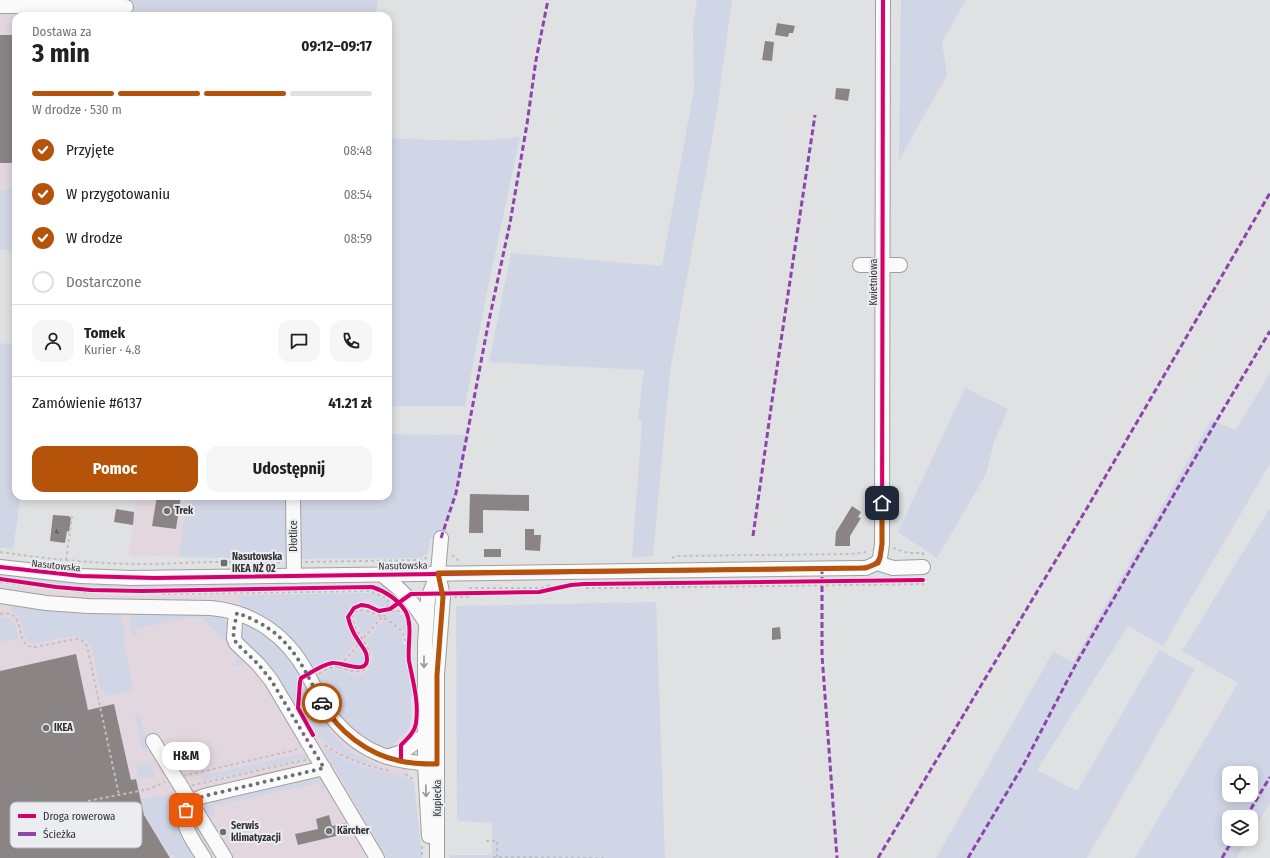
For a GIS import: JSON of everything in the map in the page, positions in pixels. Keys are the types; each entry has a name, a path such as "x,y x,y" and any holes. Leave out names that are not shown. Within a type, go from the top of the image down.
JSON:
{"street":[{"name":"Kwietniowa","path":"878,563 882,544 883,0"},
{"path":"0,6 106,3 126,7"},
{"path":"860,265 900,265"},
{"name":"Dłotlice","path":"294,500 294,576"},
{"path":"438,573 442,538"},
{"name":"Nasutowska","path":"0,568 65,575 113,578 866,568 878,563 893,568 923,574"},
{"name":"Kupiecka","path":"431,858 426,801 431,764 442,593 438,573"},
{"name":"Kupiecka","path":"437,858 431,764 425,735 426,622 429,593 438,573"},
{"path":"382,575 403,600 416,607 426,622"},
{"path":"0,596 71,605 115,607 205,607 237,613 257,621 278,636 292,649 325,707 342,729 366,747 387,757 401,761 431,764"},
{"path":"237,613 233,633 236,643 258,664 271,680 377,858"},
{"path":"387,757 404,751 425,735"},
{"path":"153,741 225,858"},
{"path":"204,858 185,824 185,814 190,802 204,796 324,768"}],"path":[{"path":"66,560 72,516"},
{"path":"671,558 676,556 850,554 862,553 873,549"},
{"path":"451,551 452,555 457,560 463,563"},
{"path":"0,552 113,564 228,561 252,564"},
{"path":"258,563 424,560 429,554"},
{"path":"578,585 923,574"},
{"path":"0,579 92,591"},
{"path":"0,582 92,591"},
{"path":"158,592 372,587 391,597 403,600"},
{"path":"442,593 540,592 555,589"},
{"path":"158,592 273,592"},
{"path":"340,666 382,617 403,600"},
{"path":"403,600 407,615"},
{"path":"299,709 301,678 309,679 329,668 340,666 360,668 364,664 367,660 365,652 350,625 348,617 354,608 361,606 368,606 379,611"},
{"path":"299,709 309,679 331,663 352,672 358,672 367,668 370,658 369,652 352,618 358,611 369,611 382,617 397,626 405,640 409,640"},
{"path":"0,614 12,614 17,619 22,640 29,647 35,648 76,639 83,641 87,646 119,795"},
{"path":"409,633 411,647"},
{"path":"321,742 347,759 374,768 397,773"},
{"path":"302,746 309,759 189,786 183,776 295,750 302,746"},
{"path":"401,774 409,776 416,781"},
{"path":"88,802 149,789 169,780"},
{"path":"486,841 497,841 497,857"},
{"path":"422,844 422,858"},
{"path":"494,858 604,858"}],"shaded area":[{"path":"0,0 129,0 128,12 12,12 12,190 0,190"},
{"path":"129,0 378,0 376,12 128,12"},
{"path":"697,0 732,0 716,117 670,371 653,556 632,557 642,422 638,418 644,370 489,362 511,253 662,266 694,89 693,24"},
{"path":"901,0 966,0 942,42 947,75 899,160"},
{"path":"520,137 487,292 465,406 392,406 392,138 437,140 504,139"},
{"path":"0,190 12,190 12,251 0,249"},
{"path":"0,343 12,344 12,500 20,500 13,549 0,547"},
{"path":"1270,373 1270,464 1163,646 1128,626 1037,770 1077,791 1159,650 1195,669 1087,858 936,858 1053,652 1073,662 1211,420 1236,430"},
{"path":"965,388 1008,409 994,442 986,474 937,558 898,532"},
{"path":"392,434 467,435 456,493 441,538 430,538 428,553 421,558 294,559 296,500 392,500"},
{"path":"136,500 186,500 179,557 129,556"},
{"path":"186,500 285,500 287,560 259,561 230,558 179,557"},
{"path":"1270,508 1270,803 1258,823 1258,810 1222,810 1222,846 1244,846 1237,858 1135,858 1238,683 1182,651"},
{"path":"0,574 81,584 125,586 373,584 387,587 401,599 398,599 382,589 373,586 143,589 83,587 0,577"},
{"path":"0,584 73,593 130,596 370,593 376,594 387,600 401,616 413,858 0,858"},
{"path":"376,594 389,602 384,605 385,609 381,609 372,600 368,599 364,599 355,604 347,615 347,622 357,642 341,661 330,661 313,670 298,649 282,632 252,612 240,607 239,595"},
{"path":"656,602 665,858 449,858 449,855 492,855 492,823 460,821 457,819 456,606"},
{"path":"0,603 120,613 125,635 124,645 134,690 114,695 107,695 99,684 93,653 86,640 65,637 35,644 31,643 27,641 25,637 21,621 18,616 10,607"},
{"path":"363,612 379,618 364,635 356,623 355,616 358,613"},
{"path":"398,612 401,616 404,614 407,621 408,638 401,628 386,618 386,616"},
{"path":"188,613 221,616 227,623 227,636 244,660 243,663 237,666 232,665 238,660 218,633 205,621 198,618 191,617 135,629 137,637 132,634 129,620 134,614"},
{"path":"0,617 9,618 12,620 16,626 18,638 0,642"},
{"path":"384,620 400,632 403,639 403,644 408,644 407,656 415,697 411,698 412,718 410,726 395,743 393,749 382,748 358,735 331,707 317,680 333,669 339,669 354,675 366,672 371,666 373,654 366,640"},
{"path":"246,624 264,632 288,655 301,676 298,680 295,708 244,643 239,634 241,627"},
{"path":"360,647 365,658 364,662 358,666 346,663"},
{"path":"307,685 320,716 331,733 354,753 381,767 363,763 348,757 322,740 303,708 304,689"},
{"path":"136,713 140,715 149,744 148,748 144,750 142,749 135,715"},
{"path":"321,745 347,761 411,779 414,782 422,858 387,858"},
{"path":"304,753 307,758 203,781 201,776"},
{"path":"152,762 155,777 139,780 136,765"},
{"path":"314,777 322,779 327,786 321,791 319,783 213,806 215,814 206,814 204,810 206,804 210,801"},
{"path":"167,795 175,798 182,808 196,858 175,858 174,855 171,856 143,812 141,799"}],"building":[{"path":"777,23 795,26 793,33 789,33 788,37 775,35"},
{"path":"0,35 12,35 12,163 0,163"},
{"path":"765,41 774,42 772,61 762,60"},
{"path":"836,88 850,89 848,101 835,99"},
{"path":"470,494 529,495 529,511 483,510 483,533 469,533"},
{"name":"Trek","path":"156,500 180,500 176,529 152,526"},
{"path":"852,506 861,512 858,517 861,518 850,536 850,546 835,546 836,532"},
{"path":"116,509 134,512 133,525 114,522"},
{"path":"53,515 69,516 71,519 69,532 67,531 65,543 50,541"},
{"path":"525,529 534,529 534,535 541,535 540,551 525,550"},
{"path":"484,549 501,549 501,557 484,557"},
{"path":"780,627 781,639 772,640 772,628"},
{"name":"IKEA","path":"76,654 88,710 114,704 131,780 136,779 141,802 10,802 10,848 142,848 142,806 144,815 170,858 0,858 0,671"},
{"name":"Kärcher","path":"329,815 332,826 346,823 349,833 298,845 295,834 318,829 316,819"}],"marked path":[{"path":"441,538 456,493 488,325 510,223 536,60 548,0"},
{"path":"753,536 815,115"},
{"path":"878,858 1090,503 1270,193"},
{"path":"968,858 1025,762 1077,662 1270,331"},
{"path":"822,568 822,655 837,858"},
{"path":"1250,810 1270,777"},
{"path":"1222,858 1229,846"}],"cycle path":[{"path":"0,567 81,576 154,578 859,568 874,564 881,555 882,544 883,0"},
{"path":"0,579 56,587 91,590 142,591 372,587 382,591 396,600 403,608 406,612 409,624 409,661 415,692 417,715 414,729 401,745 401,761"},
{"path":"313,735 298,708 301,678 320,667 332,663 355,667 365,665 367,661 366,653 353,632 348,617 354,608 361,605 368,606 379,611 390,609 411,594 539,592 571,585 584,584 923,580"}],"way so far":[{"path":"186,810 190,802 204,796 324,768 271,680 258,664 236,643 233,633 237,613 262,624 283,639 303,665 322,703"}],"place":[{"name":"Trek","path":"167,511"},
{"name":"Nasutowska IKEA NŻ 02","path":"224,563"},
{"name":"IKEA","path":"46,728"},
{"name":"H&M","path":"186,810"},
{"name":"Kärcher","path":"329,831"},
{"name":"Serwis klimatyzacji","path":"223,832"}],"route":[{"path":"322,703 342,729 370,750 401,761 437,764 437,675 443,597 438,573 866,568 878,563 880,558 882,544 882,503"}]}
